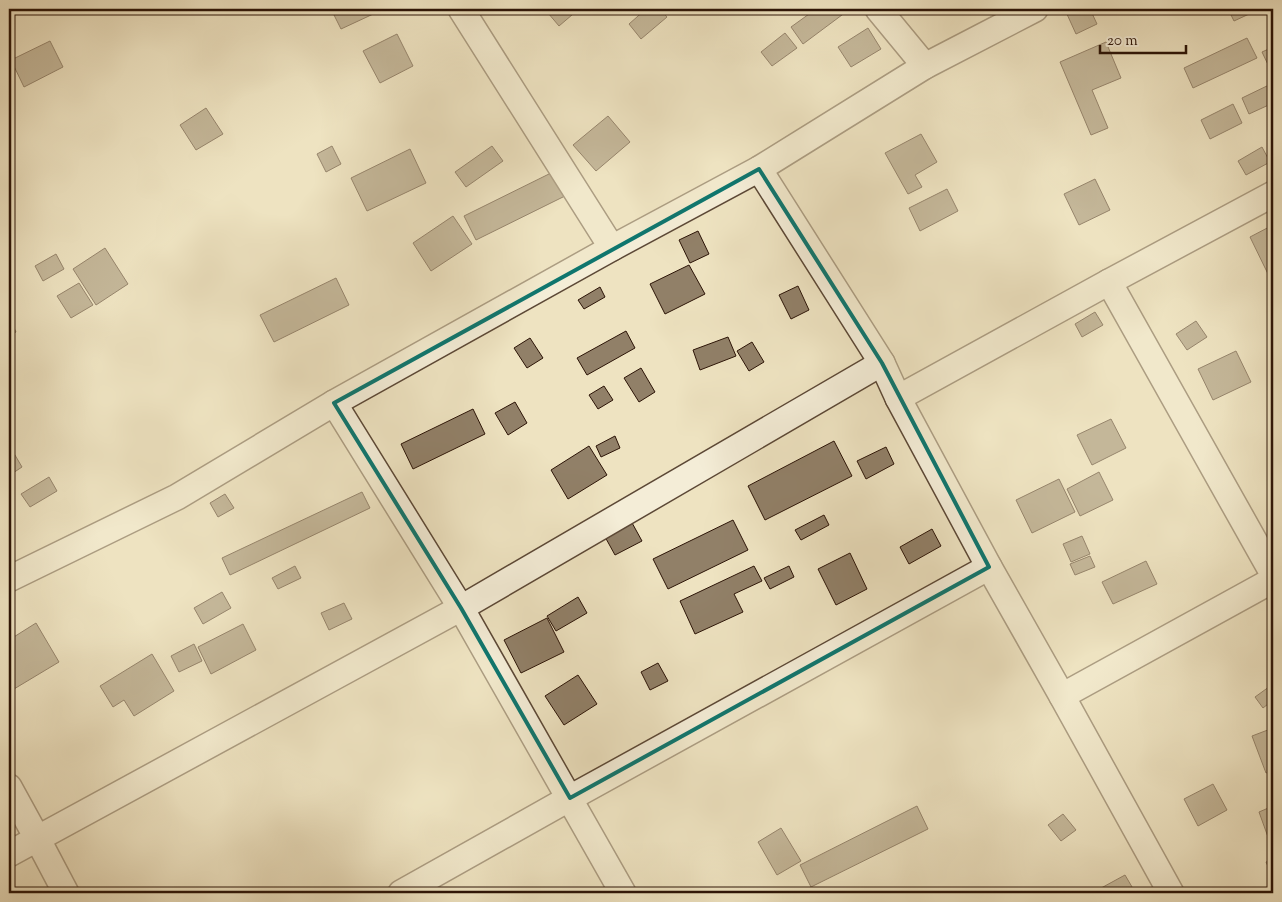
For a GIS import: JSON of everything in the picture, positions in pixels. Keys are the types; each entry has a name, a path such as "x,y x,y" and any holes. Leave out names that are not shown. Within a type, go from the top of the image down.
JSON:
{"street":[{"path":"460,9 612,248"},
{"path":"878,9 925,66"},
{"path":"9,578 177,497 334,403 612,248 759,169 925,66 1035,9"},
{"path":"759,169 882,363 898,398 989,567 1171,893"},
{"path":"898,398 1273,194"},
{"path":"1109,282 1273,574"},
{"path":"9,854 461,608 882,363"},
{"path":"334,403 461,608 623,893"},
{"path":"401,893 989,567"},
{"path":"1062,696 1273,580"},
{"path":"9,787 66,893"}],"highlighted area":[{"path":"759,169 882,363 989,567 570,798 461,608 334,403"}],"building":[{"path":"9,9 20,9 16,14"},
{"path":"331,9 384,9 341,29"},
{"path":"552,9 579,9 559,26 548,13"},
{"path":"646,9 660,9 667,17 641,39 629,24"},
{"path":"816,9 850,9 803,44 791,27"},
{"path":"1073,9 1090,9 1097,24 1076,34 1066,12"},
{"path":"1228,9 1260,9 1234,21"},
{"path":"868,28 881,49 851,67 838,47"},
{"path":"785,33 797,48 772,66 761,52"},
{"path":"397,34 413,66 380,83 363,51"},
{"path":"1247,38 1257,58 1193,88 1184,68"},
{"path":"50,41 63,67 24,87 11,60"},
{"path":"1106,42 1121,78 1092,90 1108,128 1091,135 1060,62"},
{"path":"1273,47 1273,75 1262,52"},
{"path":"1271,84 1273,103 1249,114 1242,98"},
{"path":"1233,104 1242,123 1210,139 1201,120"},
{"path":"206,108 223,134 196,150 180,125"},
{"path":"608,116 630,142 596,171 573,145"},
{"path":"921,134 937,162 915,175 922,187 908,194 885,153"},
{"path":"332,146 341,164 326,172 317,154"},
{"path":"492,146 503,161 466,187 455,172"},
{"path":"1262,147 1270,162 1246,175 1238,161"},
{"path":"410,149 426,183 367,211 351,178"},
{"path":"555,171 567,195 476,240 464,216"},
{"path":"1095,179 1110,210 1079,225 1064,194"},
{"path":"947,189 958,211 920,231 909,208"},
{"path":"453,216 472,244 431,271 413,243"},
{"path":"1273,225 1273,274 1269,276 1250,237"},
{"path":"698,231 709,254 690,263 679,240"},
{"path":"105,248 128,284 96,305 73,269"},
{"path":"56,254 64,269 43,281 35,266"},
{"path":"689,265 705,294 665,314 650,284"},
{"path":"336,278 349,305 274,342 260,315"},
{"path":"79,283 93,305 71,318 57,296"},
{"path":"798,286 809,310 791,319 779,295"},
{"path":"600,287 605,297 584,309 578,300"},
{"path":"1095,312 1103,325 1082,337 1075,324"},
{"path":"9,318 16,332 9,336"},
{"path":"1196,321 1207,337 1187,350 1176,334"},
{"path":"626,331 635,348 587,375 577,358"},
{"path":"728,337 736,356 700,370 693,350"},
{"path":"530,338 543,358 527,368 514,348"},
{"path":"752,342 764,362 749,371 737,351"},
{"path":"1236,351 1251,382 1213,400 1198,369"},
{"path":"641,368 655,392 639,402 624,378"},
{"path":"604,386 613,400 598,409 589,395"},
{"path":"515,402 527,423 508,435 495,413"},
{"path":"473,409 485,434 413,469 401,444"},
{"path":"1111,419 1126,448 1092,465 1077,435"},
{"path":"615,436 620,448 601,457 596,446"},
{"path":"834,441 852,476 765,520 748,486"},
{"path":"589,446 607,475 568,499 551,470"},
{"path":"886,447 894,464 866,479 857,461"},
{"path":"12,450 22,467 13,473 9,466 9,453"},
{"path":"1099,472 1113,500 1080,516 1067,489"},
{"path":"49,477 57,491 30,507 21,494"},
{"path":"1059,479 1075,512 1032,533 1016,500"},
{"path":"362,492 370,508 230,575 222,558"},
{"path":"225,494 234,508 218,517 210,503"},
{"path":"824,515 829,525 801,540 795,530"},
{"path":"733,520 748,550 668,589 653,559"},
{"path":"631,521 642,541 615,555 604,535"},
{"path":"932,529 941,546 909,564 900,547"},
{"path":"1082,536 1090,554 1071,562 1063,544"},
{"path":"850,553 867,589 836,605 818,569"},
{"path":"1090,556 1095,567 1075,575 1070,564"},
{"path":"1146,561 1157,584 1113,604 1102,582"},
{"path":"295,566 301,578 278,589 272,578"},
{"path":"754,566 762,581 734,594 743,612 695,634 680,601"},
{"path":"789,566 794,577 770,589 764,578"},
{"path":"222,592 231,608 203,624 194,608"},
{"path":"578,597 587,613 556,631 547,616"},
{"path":"344,603 352,619 329,630 321,613"},
{"path":"547,618 564,652 521,673 504,640"},
{"path":"36,623 59,662 9,692 9,640"},
{"path":"243,624 256,650 211,674 198,647"},
{"path":"194,644 202,661 179,672 171,656"},
{"path":"152,654 174,691 134,716 124,700 113,707 100,686"},
{"path":"658,663 668,681 650,690 641,672"},
{"path":"578,675 597,704 564,725 545,696"},
{"path":"1273,684 1273,700 1263,708 1255,697"},
{"path":"1273,728 1273,770 1266,773 1252,736"},
{"path":"1213,784 1227,810 1198,826 1184,799"},
{"path":"917,806 928,829 811,887 800,865"},
{"path":"1273,806 1273,835 1268,837 1259,812"},
{"path":"1063,814 1076,830 1061,841 1048,825"},
{"path":"781,828 801,861 777,875 758,842"},
{"path":"1273,859 1273,877 1266,862"},
{"path":"1125,875 1135,892 1092,893"}]}
